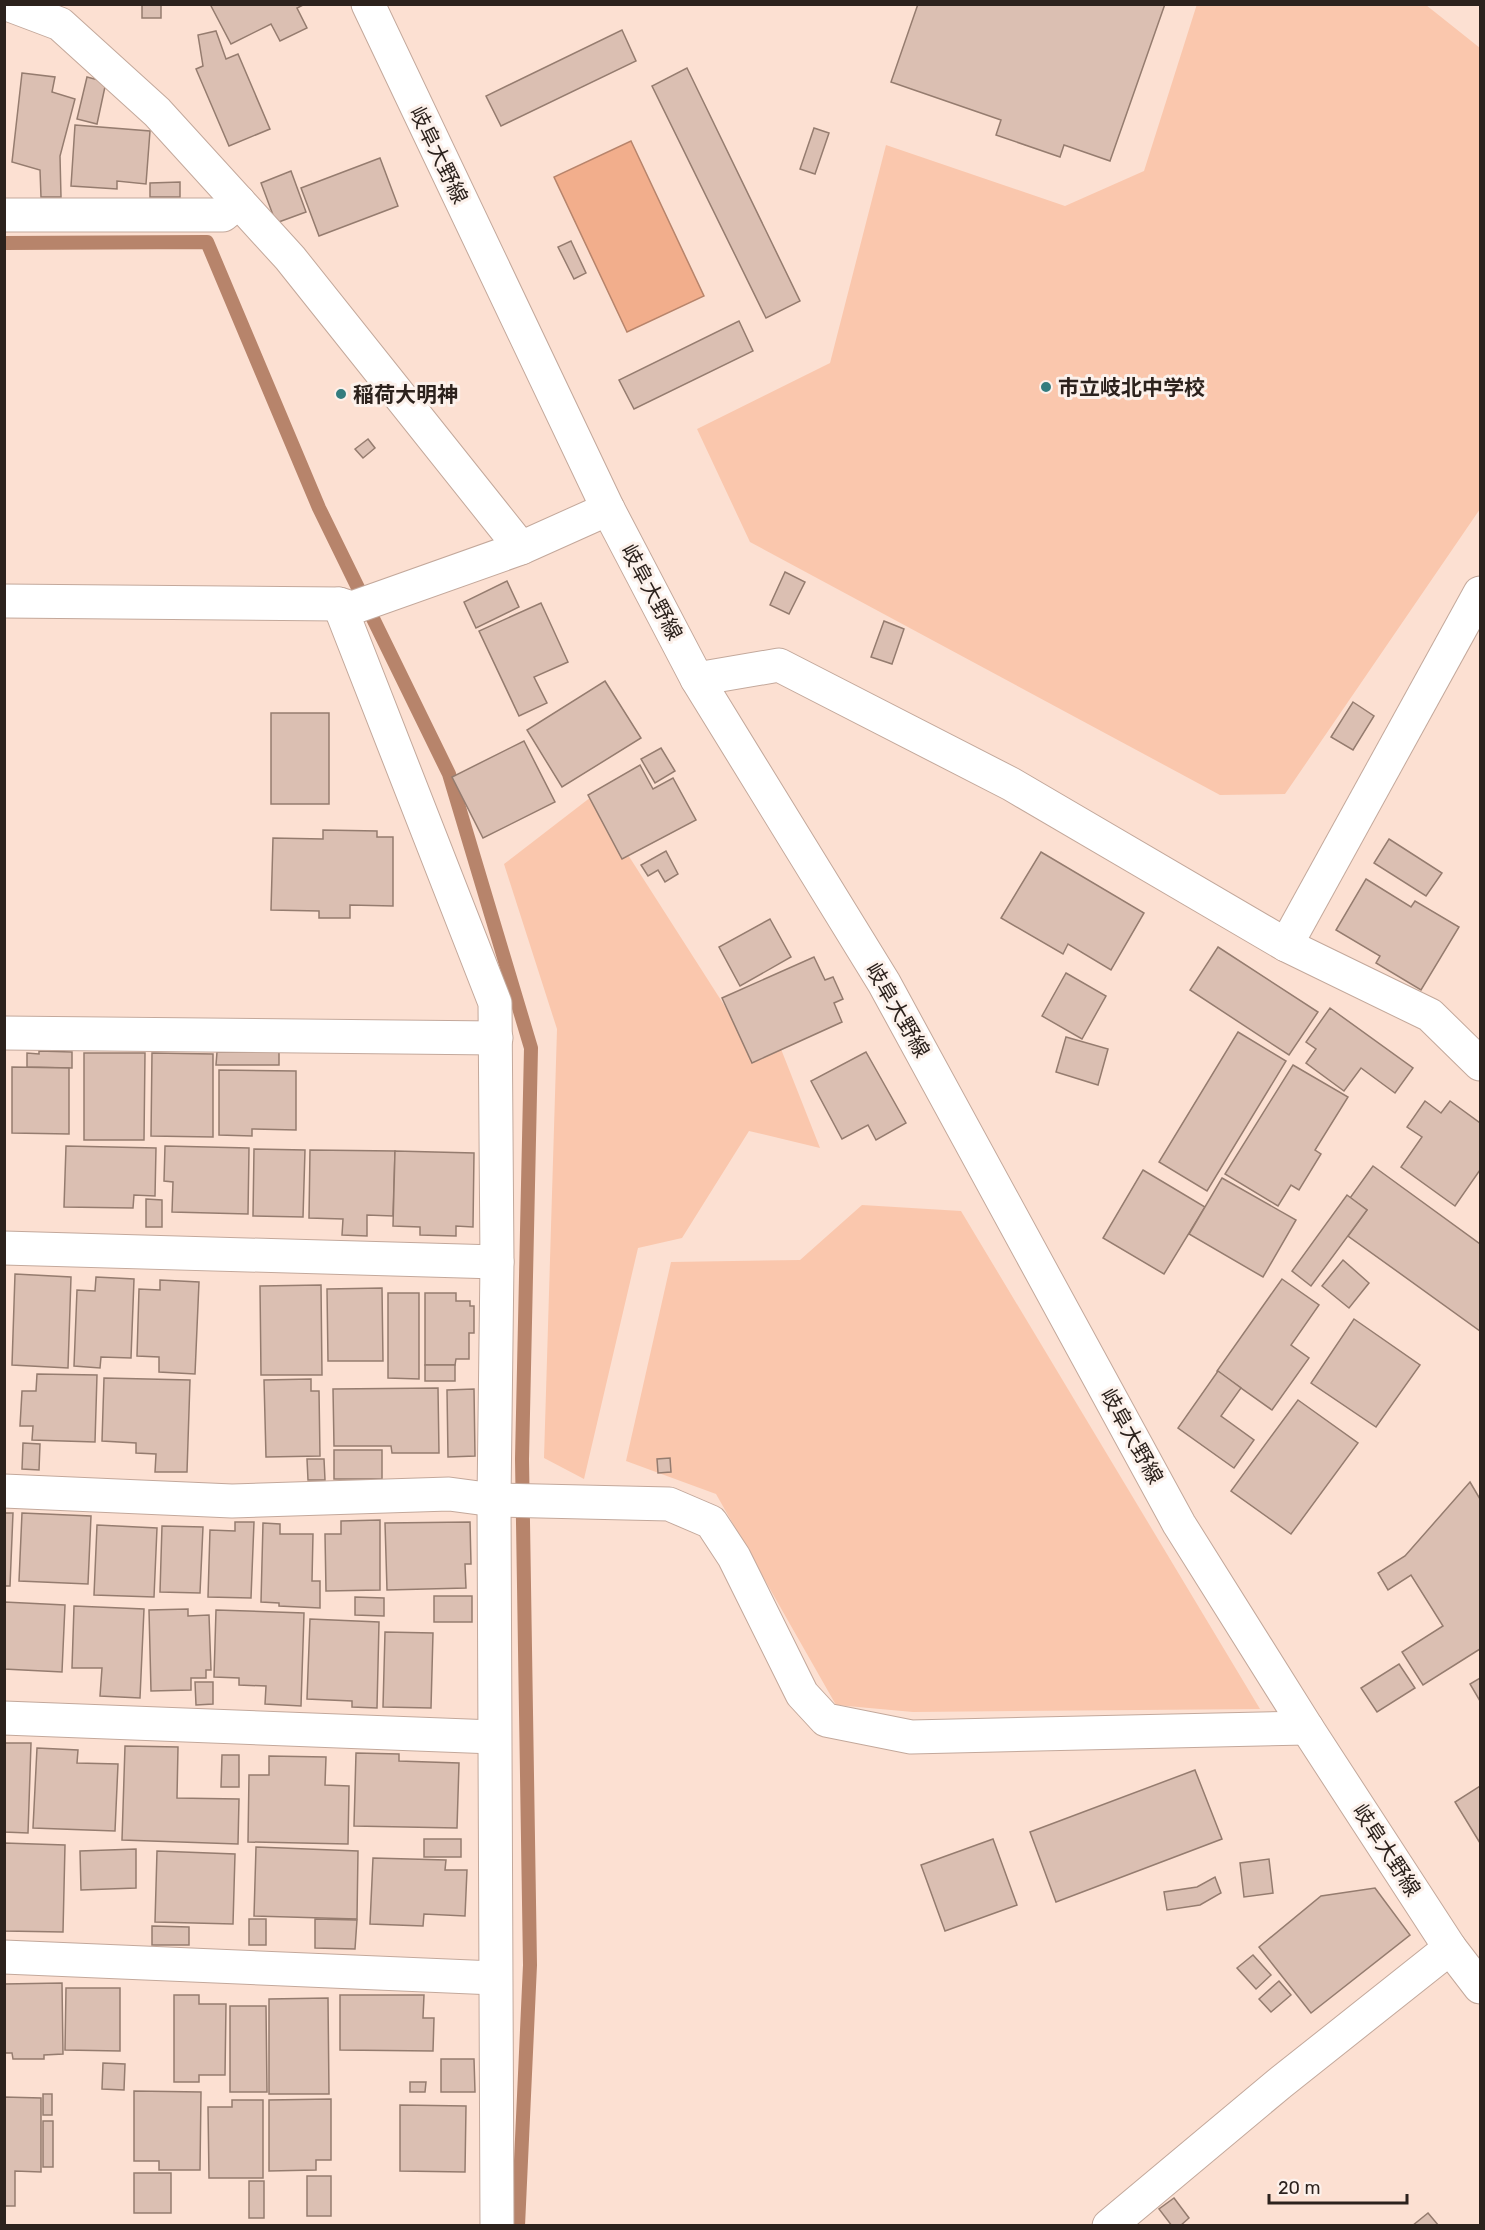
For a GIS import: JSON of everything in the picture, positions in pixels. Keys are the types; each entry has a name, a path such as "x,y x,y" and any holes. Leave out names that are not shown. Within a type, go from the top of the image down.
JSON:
{"street":[{"path":"7,4 60,24 157,112 290,258 521,548"},
{"name":"岐阜大野線","path":"368,4 608,509 697,679 884,983 1179,1524 1307,1728 1450,1948 1480,1987"},
{"path":"4,215 223,215 239,202"},
{"path":"4,602 339,604 351,608 521,548 608,509"},
{"path":"1286,945 1480,593"},
{"path":"339,604 495,1003 497,1262 494,1737 497,2226"},
{"path":"697,679 779,665 1011,784 1286,945 1430,1015 1480,1064"},
{"path":"4,1033 495,1038"},
{"path":"4,1248 497,1262"},
{"path":"4,1491 232,1501 449,1494 494,1500 669,1504 711,1522 734,1557 802,1694 826,1720 911,1737 1307,1728"},
{"path":"4,1718 494,1737"},
{"path":"1109,2226 1280,2083 1450,1948"},
{"path":"4,1957 495,1978"}],"shaded area":[{"name":"市立岐北中学校","path":"1197,4 1426,5 1480,48 1480,509 1285,794 1220,795 750,542 697,429 830,363 886,145 1065,206 1144,171"},
{"path":"631,141 704,296 627,332 554,177"},
{"path":"591,797 749,1044 779,1044 820,1148 749,1131 682,1238 638,1248 584,1479 544,1458 557,1029 504,864"},
{"path":"862,1205 961,1211 1260,1709 913,1712 836,1705 716,1494 626,1461 671,1262 800,1260"}],"building":[{"path":"142,4 161,4 161,18 142,18"},
{"path":"210,4 305,4 297,8 307,28 280,41 271,24 231,44"},
{"path":"918,4 1165,4 1110,161 1064,145 1060,157 996,135 1001,120 891,82"},
{"path":"622,30 636,61 501,126 486,96"},
{"path":"216,31 226,59 238,54 270,129 229,146 196,69 203,66 198,35"},
{"path":"687,68 800,301 766,318 652,86"},
{"path":"22,73 55,77 52,92 75,99 60,156 61,197 41,197 40,170 12,162"},
{"path":"87,77 106,82 97,124 77,119"},
{"path":"75,125 150,131 146,184 117,181 117,189 71,186"},
{"path":"814,128 829,133 815,174 800,169"},
{"path":"380,158 398,206 319,236 301,188"},
{"path":"291,171 306,212 276,223 261,183"},
{"path":"180,182 180,197 150,197 150,183"},
{"path":"571,241 586,273 574,279 558,247"},
{"path":"739,321 753,351 634,409 619,380"},
{"path":"368,439 375,448 363,458 355,449"},
{"path":"785,572 805,582 789,614 770,605"},
{"path":"507,581 519,607 476,628 464,602"},
{"path":"541,603 568,662 534,677 547,703 519,716 479,631"},
{"path":"884,621 904,629 892,664 871,657"},
{"path":"605,681 641,738 562,787 527,730"},
{"path":"1353,702 1374,716 1353,750 1331,737"},
{"path":"271,713 329,713 329,804 271,804"},
{"path":"524,741 555,802 483,838 452,777"},
{"path":"661,748 675,771 655,783 641,759"},
{"path":"640,765 653,789 673,778 696,820 622,859 588,795"},
{"path":"323,830 377,831 377,837 393,837 393,906 350,905 350,918 319,918 319,911 271,910 273,838 323,839"},
{"path":"1389,839 1442,873 1426,896 1374,863"},
{"path":"666,851 678,874 665,882 658,870 648,876 641,865"},
{"path":"1041,852 1144,913 1111,970 1068,944 1063,954 1001,918"},
{"path":"1366,879 1411,907 1415,901 1459,927 1421,990 1376,963 1380,956 1336,930"},
{"path":"770,919 791,957 740,986 719,947"},
{"path":"1218,947 1318,1012 1289,1055 1190,990"},
{"path":"814,957 825,980 833,977 843,999 834,1003 842,1022 752,1063 722,998"},
{"path":"1066,973 1106,996 1082,1039 1042,1016"},
{"path":"1330,1008 1413,1068 1395,1093 1361,1068 1344,1091 1306,1063 1316,1049 1306,1042"},
{"path":"1238,1032 1286,1061 1207,1191 1159,1162"},
{"path":"1066,1037 1108,1049 1098,1085 1056,1072"},
{"path":"39,1051 72,1052 72,1068 27,1067 27,1053 39,1054"},
{"path":"217,1052 279,1052 279,1065 216,1065"},
{"path":"866,1052 906,1123 876,1140 868,1125 842,1139 811,1081"},
{"path":"84,1053 145,1053 144,1140 84,1140"},
{"path":"152,1053 213,1054 213,1137 151,1136"},
{"path":"1293,1065 1348,1097 1315,1150 1321,1154 1299,1190 1291,1185 1278,1206 1225,1174"},
{"path":"12,1067 69,1068 69,1134 12,1133"},
{"path":"219,1070 296,1071 296,1130 252,1129 252,1136 219,1135"},
{"path":"1425,1101 1441,1113 1450,1101 1480,1123 1480,1170 1455,1206 1401,1167 1422,1137 1407,1127"},
{"path":"66,1146 156,1148 155,1196 134,1195 133,1208 64,1207"},
{"path":"165,1146 249,1148 248,1214 172,1212 173,1182 164,1181"},
{"path":"254,1149 305,1150 303,1217 253,1216"},
{"path":"310,1150 395,1151 393,1216 367,1215 367,1236 342,1235 343,1219 309,1218"},
{"path":"395,1151 474,1153 473,1227 456,1226 456,1236 420,1235 420,1227 393,1226"},
{"path":"1373,1166 1480,1244 1480,1331 1348,1236 1367,1210 1350,1198"},
{"path":"1143,1170 1205,1207 1164,1274 1103,1238"},
{"path":"1222,1178 1296,1220 1263,1277 1189,1234"},
{"path":"1347,1195 1367,1210 1311,1286 1292,1271"},
{"path":"146,1199 162,1200 162,1227 146,1227"},
{"path":"1343,1260 1369,1283 1349,1308 1322,1286"},
{"path":"15,1274 71,1277 68,1368 12,1365"},
{"path":"96,1277 134,1279 131,1358 101,1357 100,1368 74,1366 77,1290 95,1291"},
{"path":"1282,1279 1319,1305 1291,1345 1309,1358 1272,1410 1217,1371"},
{"path":"160,1280 199,1282 195,1374 159,1372 159,1357 137,1356 139,1289 160,1290"},
{"path":"321,1285 322,1375 261,1375 260,1286"},
{"path":"382,1288 383,1361 328,1361 327,1289"},
{"path":"388,1293 419,1293 419,1379 388,1378"},
{"path":"425,1293 456,1293 456,1301 470,1301 470,1306 474,1306 474,1333 469,1333 469,1359 456,1359 455,1365 425,1365"},
{"path":"1354,1319 1420,1365 1376,1427 1311,1383"},
{"path":"425,1365 455,1365 455,1381 425,1381"},
{"path":"1218,1371 1241,1388 1221,1416 1254,1440 1234,1468 1178,1428"},
{"path":"37,1374 97,1375 95,1442 32,1440 33,1426 20,1426 22,1391 36,1391"},
{"path":"104,1378 190,1380 187,1472 155,1472 156,1454 136,1453 136,1443 102,1441"},
{"path":"311,1379 311,1391 319,1391 320,1456 266,1457 264,1380"},
{"path":"438,1388 439,1453 392,1453 391,1446 334,1446 333,1389"},
{"path":"474,1389 475,1456 448,1457 447,1390"},
{"path":"1298,1400 1358,1443 1291,1534 1231,1491"},
{"path":"23,1443 40,1444 39,1470 22,1469"},
{"path":"334,1450 382,1450 382,1479 334,1479"},
{"path":"670,1458 671,1472 658,1473 657,1459"},
{"path":"307,1459 324,1459 325,1480 308,1480"},
{"path":"1470,1482 1480,1499 1480,1649 1423,1685 1402,1652 1443,1626 1411,1575 1388,1590 1378,1573 1405,1556"},
{"path":"4,1513 13,1513 10,1586 4,1586"},
{"path":"22,1513 91,1516 88,1584 19,1581"},
{"path":"380,1520 380,1590 326,1591 325,1534 341,1534 341,1521"},
{"path":"235,1522 254,1522 251,1598 208,1597 210,1530 235,1531"},
{"path":"470,1522 471,1564 465,1564 466,1588 387,1590 385,1523"},
{"path":"263,1523 280,1524 280,1534 313,1534 312,1581 320,1581 320,1608 279,1606 279,1603 261,1602"},
{"path":"97,1525 157,1528 154,1597 94,1595"},
{"path":"162,1526 203,1527 200,1593 160,1592"},
{"path":"434,1596 472,1596 472,1622 434,1622"},
{"path":"355,1597 384,1598 384,1616 355,1615"},
{"path":"4,1602 65,1605 62,1672 4,1669"},
{"path":"74,1606 144,1609 140,1698 100,1696 102,1668 72,1668"},
{"path":"188,1609 188,1616 209,1615 211,1670 206,1670 206,1678 191,1678 191,1690 151,1691 149,1610"},
{"path":"216,1610 304,1613 301,1706 265,1704 266,1686 239,1685 239,1678 214,1677"},
{"path":"310,1619 379,1622 377,1708 352,1707 352,1701 307,1699"},
{"path":"385,1632 433,1633 431,1708 383,1707"},
{"path":"1399,1664 1415,1688 1377,1712 1361,1688"},
{"path":"1480,1678 1480,1701 1470,1684"},
{"path":"195,1682 213,1682 213,1704 196,1705"},
{"path":"4,1743 31,1743 28,1833 4,1832"},
{"path":"125,1746 178,1747 177,1798 239,1799 238,1844 122,1840"},
{"path":"37,1748 78,1750 77,1763 118,1764 115,1831 33,1828"},
{"path":"356,1753 399,1754 399,1761 459,1763 457,1828 354,1826"},
{"path":"222,1755 239,1755 239,1787 221,1787"},
{"path":"269,1756 326,1757 325,1785 349,1786 348,1844 248,1842 249,1775 269,1775"},
{"path":"1195,1770 1222,1839 1056,1902 1030,1832"},
{"path":"1480,1786 1480,1843 1455,1802"},
{"path":"424,1839 461,1839 461,1857 424,1857"},
{"path":"993,1839 1017,1905 945,1931 921,1865"},
{"path":"4,1843 65,1845 63,1932 4,1931"},
{"path":"256,1847 358,1851 357,1919 254,1916"},
{"path":"136,1849 136,1888 81,1890 80,1851"},
{"path":"157,1851 235,1854 233,1924 155,1922"},
{"path":"373,1858 446,1860 445,1870 467,1870 465,1916 424,1914 423,1926 370,1924"},
{"path":"1269,1859 1273,1893 1244,1897 1240,1863"},
{"path":"1215,1877 1221,1893 1200,1905 1167,1910 1164,1892 1197,1887"},
{"path":"1375,1888 1410,1935 1311,2013 1259,1947 1321,1896"},
{"path":"249,1919 266,1919 266,1945 249,1945"},
{"path":"315,1919 357,1920 355,1949 315,1948"},
{"path":"152,1926 189,1927 189,1945 152,1945"},
{"path":"1253,1955 1271,1975 1256,1989 1237,1968"},
{"path":"1279,1981 1291,1995 1271,2012 1259,1999"},
{"path":"62,1983 63,2054 44,2055 44,2059 13,2059 12,2053 4,2053 4,1984"},
{"path":"66,1988 120,1988 120,2051 65,2050"},
{"path":"174,1995 199,1995 199,2004 226,2004 225,2075 199,2075 199,2082 174,2082"},
{"path":"340,1995 424,1995 423,2018 434,2018 433,2051 340,2050"},
{"path":"328,1998 329,2094 269,2094 269,1999"},
{"path":"230,2006 266,2006 267,2092 230,2092"},
{"path":"441,2059 474,2059 475,2092 441,2092"},
{"path":"103,2063 125,2064 124,2090 102,2089"},
{"path":"410,2082 426,2082 425,2092 410,2092"},
{"path":"134,2091 201,2092 200,2170 159,2170 159,2161 134,2161"},
{"path":"43,2094 52,2094 52,2115 43,2115"},
{"path":"4,2097 41,2098 41,2172 15,2171 15,2206 4,2206"},
{"path":"331,2099 331,2160 316,2160 316,2170 269,2171 269,2100"},
{"path":"232,2100 263,2100 263,2178 209,2178 208,2107 232,2107"},
{"path":"400,2105 466,2106 465,2172 400,2171"},
{"path":"43,2121 53,2121 53,2167 43,2167"},
{"path":"134,2173 171,2173 171,2213 134,2213"},
{"path":"307,2176 331,2176 331,2216 307,2216"},
{"path":"249,2181 264,2181 264,2218 249,2218"},
{"path":"1174,2198 1189,2218 1180,2226 1172,2226 1159,2209"},
{"path":"1428,2213 1439,2226 1412,2226"}],"waterway":[{"path":"4,243 207,242 319,508 449,774 531,1048 522,1459 530,1965 518,2226"}],"place":[{"name":"市立岐北中学校","path":"1046,387"},
{"name":"稲荷大明神","path":"341,394"}]}
